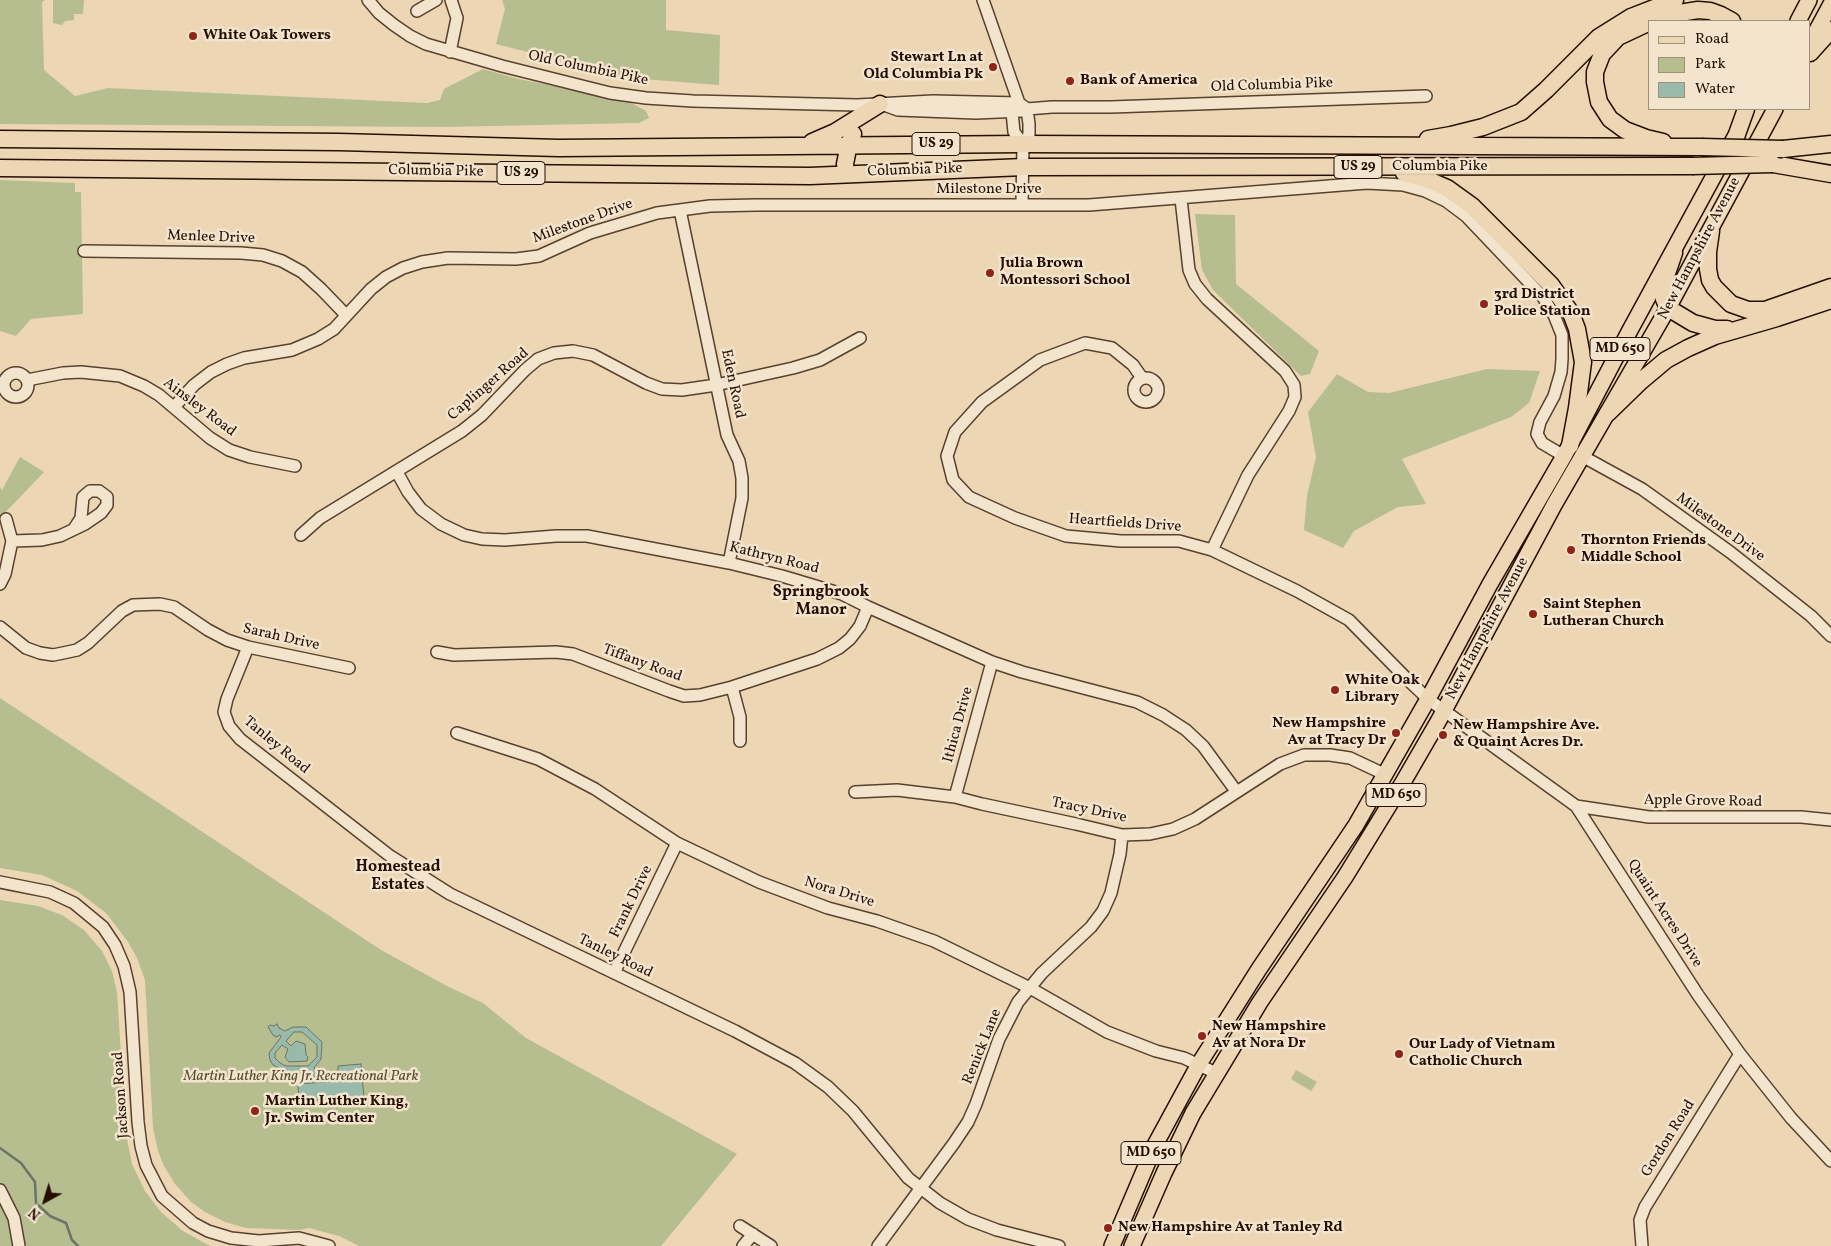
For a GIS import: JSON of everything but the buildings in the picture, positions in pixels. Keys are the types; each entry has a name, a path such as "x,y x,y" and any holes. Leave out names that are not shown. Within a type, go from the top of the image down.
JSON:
{"highway":[{"path":"1368,147 1451,135 1483,127 1520,112 1546,90 1600,37 1630,17 1675,0"},
{"path":"1656,20 1698,10 1716,13 1730,20"},
{"path":"1648,23 1618,37 1602,54 1595,72 1599,102 1610,119 1625,130 1646,138 1694,147"},
{"path":"1811,52 1831,30"},
{"path":"846,174 845,164 853,133 875,108"},
{"path":"800,146 835,132 875,108"},
{"path":"1736,137 1746,110"},
{"name":"Columbia Pike","path":"7,140 367,143 559,148 1023,144 1831,149"},
{"path":"1783,149 1831,144"},
{"path":"1773,164 1831,174"},
{"name":"Columbia Pike","path":"0,168 790,175 1024,166 1382,167 1831,164"},
{"path":"1382,167 1447,188 1472,206 1551,285 1571,313 1578,328 1583,362 1572,452"},
{"path":"1711,231 1708,252 1710,280 1718,292 1731,304 1748,310 1765,310 1831,287"},
{"path":"1674,253 1665,279 1663,292 1668,308 1693,322 1715,329 1740,329"},
{"path":"1608,413 1641,380 1666,360 1715,336 1831,300"}],"main road":[{"path":"1799,20 1809,0"},
{"path":"1811,42 1831,4"},
{"name":"New Hampshire Avenue","path":"1132,1246 1177,1144 1216,1073 1260,1002 1338,887 1445,711 1554,505 1552,497 1611,367 1750,110"},
{"name":"New Hampshire Avenue","path":"1112,1246 1155,1145 1199,1064 1258,969 1356,825 1428,699 1490,584 1572,452 1608,413 1711,231 1774,110"},
{"path":"1322,876 1338,887"}],"street":[{"name":"Old Columbia Pike","path":"368,0 379,13 410,36 426,44 450,52 610,93 646,98 856,105 898,110 976,113 1019,108 1111,107 1426,96"},
{"path":"417,11 436,0"},
{"path":"450,52 457,18 451,0"},
{"path":"983,0 1029,135 1023,144 1022,204"},
{"name":"Milestone Drive","path":"174,407 194,385 219,368 244,358 292,350 318,339 334,329 386,277 402,268 422,262 448,258 516,259 539,256 590,233 638,218 680,210 710,206 756,205 1090,205 1367,182 1403,185 1425,191 1446,202 1466,216 1543,297 1554,315 1562,335 1561,372 1554,396 1540,422 1537,434 1542,443 1572,452 1642,489 1734,556 1811,616 1831,636"},
{"path":"1181,198 1189,270 1195,284 1207,299 1285,372 1294,385 1295,397 1248,475 1212,550"},
{"name":"Eden Road","path":"680,210 727,434 739,461 742,478 742,498 729,563"},
{"name":"Menlee Drive","path":"84,251 241,253 263,255 282,261 302,272 346,315"},
{"name":"Caplinger Road","path":"301,535 320,518 358,493 397,472 462,431 482,415 525,370 538,360 554,353 574,351 593,355 646,383 662,389 682,390 716,385 793,368 820,360 860,338"},
{"name":"Heartfields Drive","path":"1142,378 1133,365 1112,348 1085,343 1040,360 982,402 955,432 947,456 953,480 969,497 1015,518 1066,536 1121,541 1179,541 1212,550 1297,591 1349,620 1428,699 1445,711"},
{"name":"Ainsley Road","path":"27,380 63,373 120,376 144,386 174,407 210,438 229,450 250,457 295,466"},
{"name":"Kathryn Road","path":"397,472 408,492 421,509 441,524 464,535 482,539 505,540 556,536 587,536 729,563 816,584 992,662 1022,672 1137,702 1163,714 1186,730 1203,746 1236,791"},
{"path":"0,584 5,574 12,541 6,519"},
{"path":"12,541 42,540 60,536 74,529"},
{"name":"Sarah Drive","path":"0,627 14,640 33,650 53,655 77,650 88,643 122,611 133,605 160,604 174,607 208,630 248,647 349,668"},
{"name":"Tiffany Road","path":"437,652 454,655 556,652 573,654 684,696 700,695 732,687 817,659 840,648 860,626 868,607"},
{"name":"Tanley Road","path":"248,647 227,699 224,712 229,726 240,739 383,850 415,873 450,894 735,1031 795,1063 828,1087 853,1111 908,1178 940,1203 968,1219 996,1230 1059,1246"},
{"name":"Ithica Drive","path":"955,797 992,662"},
{"path":"732,687 740,717 740,741"},
{"name":"Quaint Acres Drive","path":"1445,711 1576,806 1698,995 1740,1054 1791,1118 1831,1161"},
{"name":"Nora Drive","path":"457,733 538,759 595,789 677,843 759,882 828,908 877,921 934,941 1030,988 1107,1032 1154,1050 1184,1058 1216,1073"},
{"name":"Tracy Drive","path":"855,792 897,790 955,797 1122,835 1150,834 1173,829 1195,819 1280,764 1304,755 1330,755 1350,758 1384,774"},
{"name":"Apple Grove Road","path":"1576,806 1648,817 1801,818 1831,820"},
{"name":"Renick Lane","path":"878,1246 968,1122 999,1039 1018,1002 1042,974 1080,939 1103,911 1111,893 1120,854 1122,835"},
{"name":"Frank Drive","path":"614,973 677,843"},
{"name":"Jackson Road","path":"0,882 50,892 74,903 103,927 116,946 124,966 130,992 141,1146 146,1165 162,1196 193,1223 208,1231 231,1238 260,1241 299,1238 329,1246"},
{"name":"Gordon Road","path":"1642,1246 1640,1220 1645,1207 1740,1054"},
{"path":"0,1190 14,1218 19,1246"},
{"path":"740,1226 770,1246"},
{"path":"743,1246 753,1234"}],"green space":[{"path":"0,0 45,0 42,2 44,70 75,96 108,88 427,103 440,100 444,89 483,69 519,79 628,101 646,111 649,118 639,123 443,127 0,124"},
{"path":"53,0 84,0 83,14 74,14 74,20 65,21 62,25 53,23"},
{"path":"502,0 666,0 666,30 720,35 719,85 630,78 496,44 505,9"},
{"path":"0,180 75,183 75,192 81,192 83,314 31,319 16,336 0,331"},
{"path":"1195,214 1235,215 1236,284 1319,351 1310,374 1301,376 1213,290 1202,270"},
{"path":"1487,369 1540,371 1529,403 1511,417 1402,459 1426,504 1398,507 1354,531 1343,548 1304,530 1307,496 1316,457 1308,412 1337,374 1368,392 1389,393"},
{"path":"20,457 44,472 0,518 0,487 2,490"},
{"name":"Martin Luther King Jr. Recreational Park","path":"0,698 381,950 447,986 483,1003 526,1038 737,1154 661,1246 359,1246 339,1236 309,1228 299,1230 246,1228 225,1222 205,1212 191,1202 175,1184 164,1166 158,1151 153,1128 145,980 137,958 128,942 106,913 77,891 42,875 0,868"},
{"path":"0,900 38,906 62,915 84,930 102,951 112,971 117,992 126,1134 132,1164 145,1191 161,1212 183,1231 210,1246 0,1246"},
{"path":"1296,1070 1317,1082 1311,1091 1291,1079"}],"water":[{"path":"277,1024 279,1028 285,1031 293,1027 306,1027 322,1042 321,1059 314,1068 316,1070 319,1067 325,1071 320,1077 315,1077 307,1072 302,1076 299,1072 293,1074 273,1065 269,1053 281,1037 280,1035 276,1037 273,1035 268,1027 270,1025 274,1026","holes":["294,1032 302,1032 317,1045 317,1057 308,1066 286,1066 280,1063 275,1058 275,1053 282,1045 288,1049 285,1057 289,1062 307,1061 305,1044 296,1041 291,1046 286,1041"]},
{"path":"361,1064 364,1097 299,1101 298,1084 338,1081 338,1066"}],"waterway":[{"path":"0,1148 21,1163 35,1182 36,1203 50,1216 66,1223 72,1240 78,1246"}],"place":[{"name":"White Oak Towers","path":"193,36"},
{"name":"Stewart Ln at Old Columbia Pk","path":"993,67"},
{"name":"Bank of America","path":"1070,81"},
{"name":"Julia Brown Montessori School","path":"990,273"},
{"name":"3rd District Police Station","path":"1484,304"},
{"name":"Thornton Friends Middle School","path":"1571,550"},
{"name":"Saint Stephen Lutheran Church","path":"1533,614"},
{"name":"White Oak Library","path":"1335,690"},
{"name":"New Hampshire Av at Tracy Dr","path":"1396,733"},
{"name":"New Hampshire Ave. & Quaint Acres Dr.","path":"1443,735"},
{"name":"New Hampshire Av at Nora Dr","path":"1202,1036"},
{"name":"Our Lady of Vietnam Catholic Church","path":"1399,1054"},
{"name":"Martin Luther King, Jr. Swim Center","path":"255,1111"},
{"name":"New Hampshire Av at Tanley Rd","path":"1108,1228"}],"district":[{"name":"Springbrook Manor","path":"821,602"},
{"name":"Homestead Estates","path":"398,877"}]}
